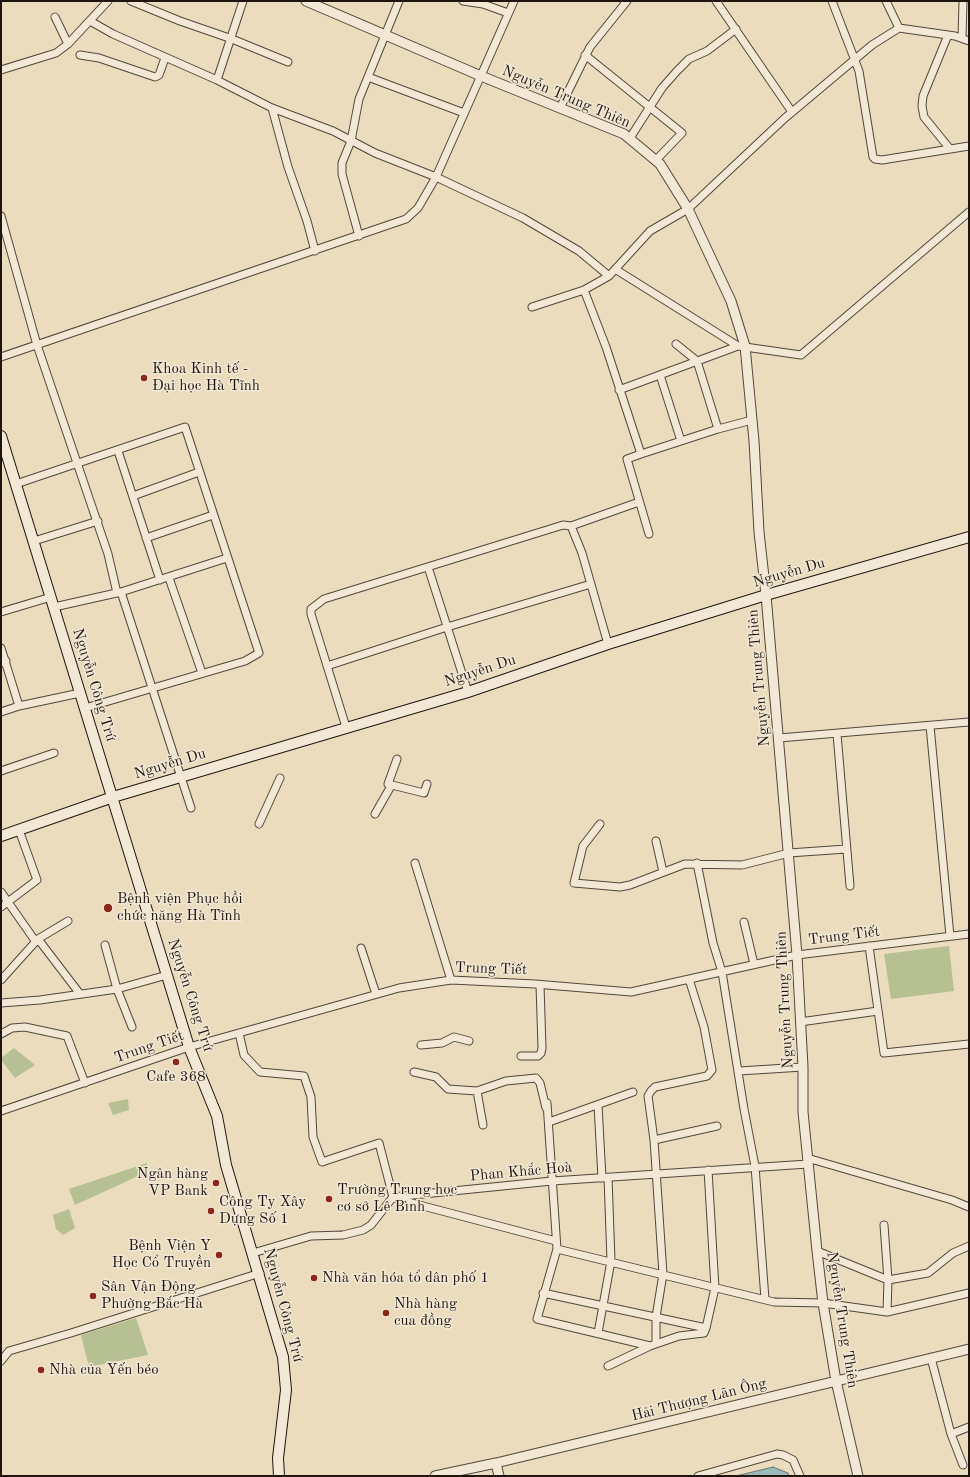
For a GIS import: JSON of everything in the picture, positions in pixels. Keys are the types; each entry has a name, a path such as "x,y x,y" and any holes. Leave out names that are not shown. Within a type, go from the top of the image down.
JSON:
{"main road":[{"name":"Nguyễn Công Trứ","path":"1,436 167,975 190,1047 217,1116 226,1166 260,1274 283,1357 286,1390 278,1458 279,1476"},
{"name":"Nguyễn Du","path":"1,836 113,797 181,776 468,692 608,644 969,537"}],"street":[{"path":"1,70 56,53 68,44 108,1"},
{"path":"131,1 288,62"},
{"path":"217,80 232,39 243,1"},
{"name":"Nguyễn Trung Thiên","path":"306,1 481,76 624,134 630,138 656,160 688,209 731,301 741,346 752,420 759,532 779,738 797,955 803,1067 803,1112 817,1251 823,1303 836,1381 858,1476"},
{"path":"359,236 342,170 351,141 359,99 399,1"},
{"path":"463,1 482,4 508,13"},
{"path":"1,357 406,219 412,214 436,178 514,1"},
{"path":"560,108 590,46 627,1"},
{"path":"716,1 792,112"},
{"path":"832,1 861,79 873,157 875,159 882,160 969,146"},
{"path":"886,1 899,28"},
{"path":"532,307 584,290 609,276 650,231 688,209 792,112 872,44 899,28 948,35 966,40 963,1"},
{"path":"55,17 68,44"},
{"path":"90,21 113,34 217,80 272,108 333,131 375,153 436,178 523,218 579,251 609,276"},
{"path":"630,138 662,88 689,59 707,51 736,29"},
{"path":"948,35 923,96 922,106 924,118 950,149"},
{"path":"80,55 99,58 155,77 159,75 165,58"},
{"path":"585,55 682,133 656,160"},
{"path":"368,77 464,113"},
{"path":"272,108 288,167 305,214 315,251"},
{"path":"615,269 741,346 801,355 969,212"},
{"path":"1,216 37,345 98,521 119,593 181,776 190,808"},
{"path":"584,290 606,347 641,454"},
{"path":"676,344 697,361 718,429"},
{"path":"619,390 741,346"},
{"path":"660,375 681,441"},
{"path":"649,534 627,459 718,429 752,420"},
{"path":"16,484 118,451 185,427 259,653 245,661 85,708"},
{"path":"118,451 160,580"},
{"path":"133,496 199,472"},
{"path":"346,727 311,609 326,597 563,525 571,526 639,502"},
{"path":"146,538 213,515"},
{"path":"34,542 98,521"},
{"path":"571,526 582,553 608,644"},
{"path":"1,612 52,602 119,593 227,558"},
{"path":"428,566 468,692"},
{"path":"169,578 202,673"},
{"path":"327,666 447,627 591,584"},
{"path":"1,648 3,661 19,706"},
{"path":"1,712 19,706 80,693"},
{"path":"779,738 969,722"},
{"path":"930,726 950,936"},
{"path":"837,734 850,886"},
{"path":"1,771 54,753"},
{"path":"391,786 388,784 397,759"},
{"path":"259,824 280,778"},
{"path":"391,786 424,793 427,784"},
{"path":"375,814 391,786"},
{"path":"600,824 583,846 574,883 620,887 630,886 685,864 697,863 742,865 789,853 846,849"},
{"path":"1,906 37,880 19,830"},
{"path":"656,841 663,872"},
{"path":"414,863 451,980"},
{"path":"697,863 713,943 722,972 744,1109 755,1166 764,1299"},
{"path":"1,892 80,994"},
{"path":"1,980 37,940 68,921"},
{"path":"744,922 754,964"},
{"name":"Trung Tiết","path":"2,1109 85,1083 190,1047 399,988 451,980 631,992 797,955 969,934"},
{"path":"105,945 132,1028"},
{"path":"869,946 884,1053 969,1044"},
{"path":"361,948 376,994"},
{"path":"1,1003 118,988 167,975"},
{"path":"653,1344 663,1274 657,1174 648,1100 651,1091 662,1085 707,1076 712,1072 704,1027 689,979"},
{"path":"521,1056 538,1056 541,1053 540,985"},
{"path":"800,1022 878,1011"},
{"path":"1,1034 12,1028 25,1028 67,1036 85,1083"},
{"path":"240,1033 244,1055 260,1072 304,1076 311,1097 313,1137 322,1162 379,1143 393,1197"},
{"path":"421,1046 442,1043 454,1037 469,1041"},
{"path":"739,1071 803,1067"},
{"path":"414,1072 436,1077 448,1089 477,1091 506,1081 536,1078 540,1083 549,1122"},
{"path":"477,1091 483,1126"},
{"path":"549,1122 633,1092"},
{"path":"547,1103 556,1245 537,1319 653,1344"},
{"path":"598,1105 605,1178 610,1261 598,1333"},
{"path":"654,1140 717,1126"},
{"name":"Phan Khắc Hoà","path":"393,1197 552,1181 808,1161 952,1200 969,1207"},
{"path":"608,1366 653,1344 679,1336 704,1333 715,1288 708,1170"},
{"path":"393,1197 610,1261 774,1302 823,1303 887,1312 969,1293"},
{"path":"253,1253 311,1236 343,1235 363,1230 371,1225 393,1197"},
{"path":"884,1225 888,1280 887,1312"},
{"path":"817,1251 888,1280 928,1273 953,1253 969,1246"},
{"path":"2,1357 9,1351 260,1274"},
{"path":"543,1293 706,1328"},
{"name":"Hải Thượng Lãn Ông","path":"435,1476 496,1463 969,1349"},
{"path":"931,1358 951,1434 963,1466"},
{"path":"951,1434 969,1426"},
{"path":"698,1476 777,1454 793,1460 800,1476"},
{"path":"496,1463 499,1476"}],"green space":[{"path":"949,946 954,991 891,999 884,954"},
{"path":"14,1048 35,1065 15,1078 1,1060 1,1058"},
{"path":"128,1099 129,1110 113,1115 108,1103"},
{"path":"147,1163 147,1172 75,1205 69,1189"},
{"path":"69,1209 75,1228 63,1235 56,1229 53,1215"},
{"path":"136,1318 148,1355 89,1367 81,1335"}],"water":[{"path":"773,1467 788,1473 789,1476 736,1476"}],"place":[{"name":"Khoa Kinh tế - Đại học Hà Tĩnh","path":"144,378"},
{"name":"Bệnh viện Phục hồi chức năng Hà Tĩnh","path":"108,908"},
{"name":"Cafe 368","path":"176,1062"},
{"name":"Ngân hàng VP Bank","path":"216,1183"},
{"name":"Trường Trung học cơ sở Lê Bình","path":"329,1199"},
{"name":"Công Ty Xây Dựng Số 1","path":"211,1211"},
{"name":"Bệnh Viện Y Học Cổ Truyền","path":"219,1255"},
{"name":"Nhà văn hóa tổ dân phố 1","path":"314,1278"},
{"name":"Sân Vận Động Phường Bắc Hà","path":"93,1296"},
{"name":"Nhà hàng cua đồng","path":"386,1313"},
{"name":"Nhà của Yến béo","path":"41,1370"}]}
